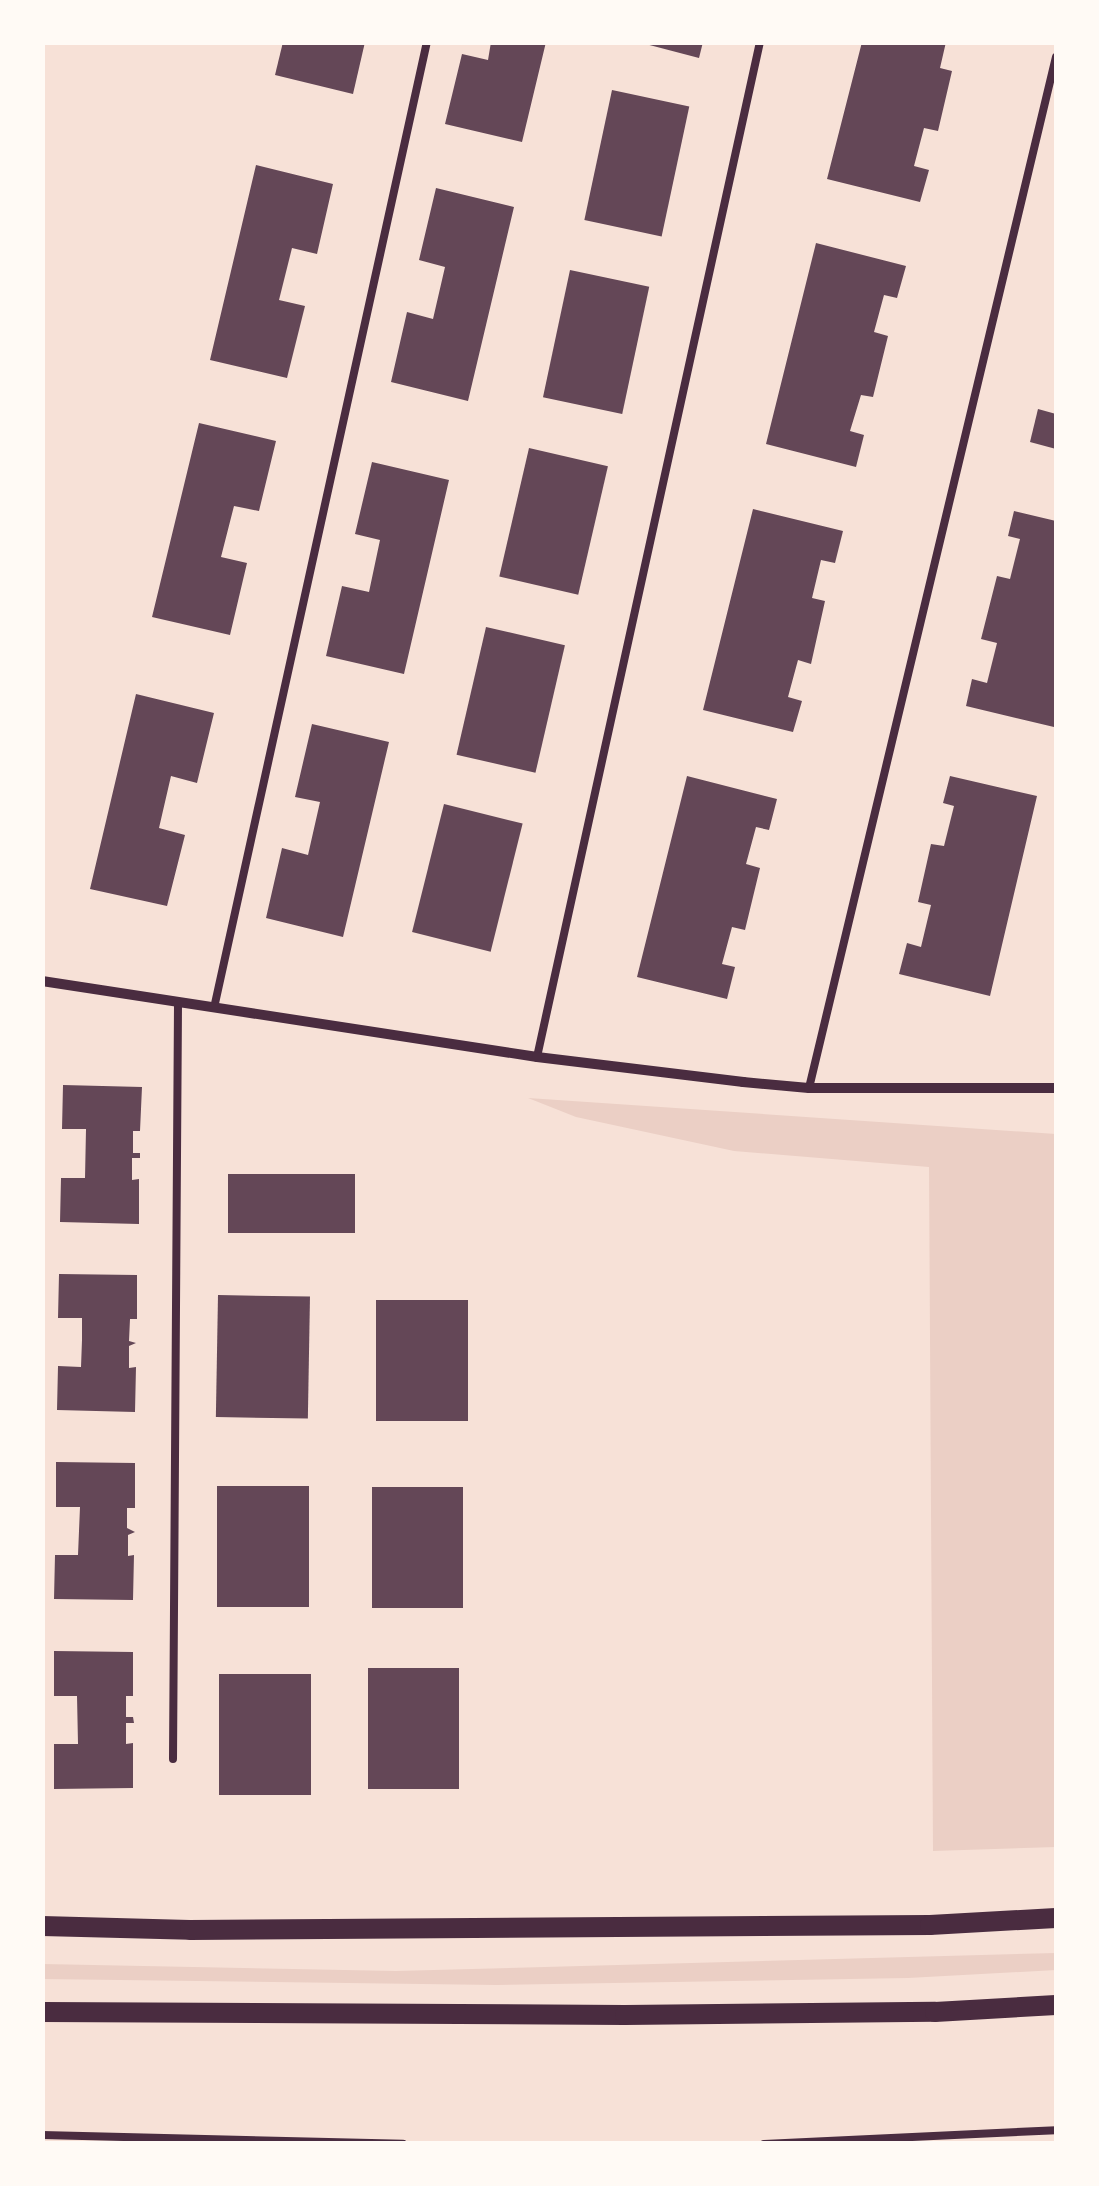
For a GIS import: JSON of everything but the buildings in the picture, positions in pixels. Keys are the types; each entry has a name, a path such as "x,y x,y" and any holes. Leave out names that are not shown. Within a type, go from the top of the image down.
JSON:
{"main road":[{"path":"42,1926 190,1930 930,1926 1056,1918"},
{"path":"42,2012 664,2015 1056,2005"}],"street":[{"path":"42,981 536,1057 809,1088 1056,1088"}],"lane":[{"path":"214,1008 427,42"},
{"path":"536,1057 760,42"},
{"path":"809,1088 1056,56"},
{"path":"173,1759 178,1002"},
{"path":"764,2144 1056,2130"},
{"path":"42,2135 403,2144"}],"shaded area":[{"path":"528,1098 1056,1134 1056,1847 933,1851 929,1167 734,1151 576,1117"},
{"path":"1056,1953 1056,1970 908,1978 497,1985 42,1979 43,1964 396,1971"}]}
